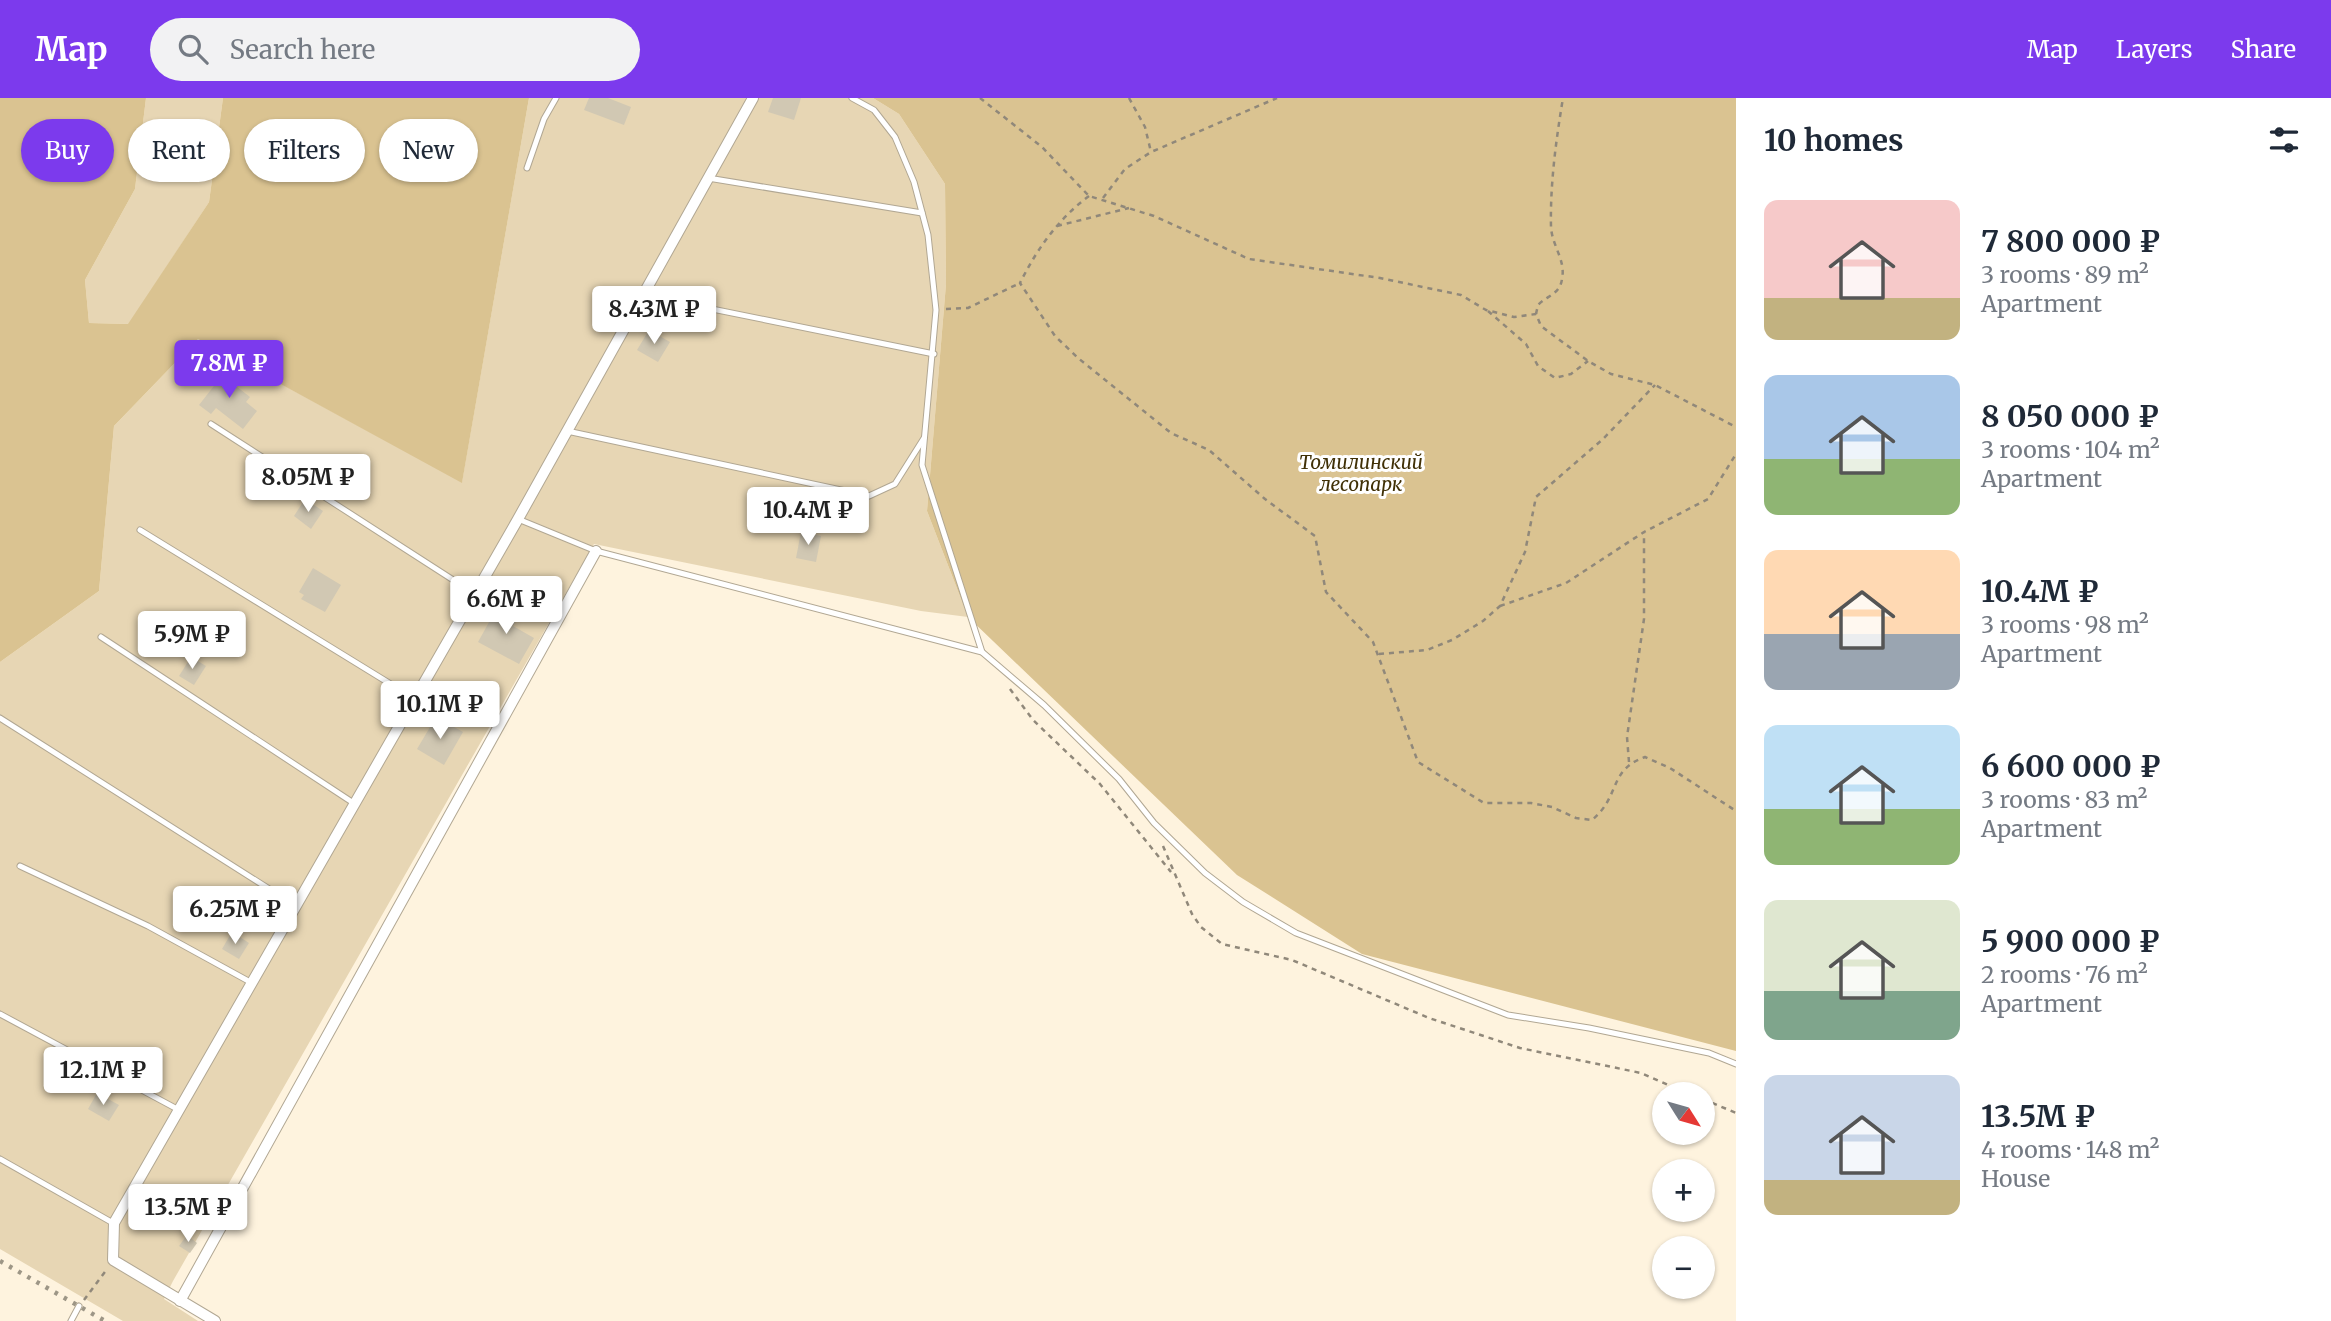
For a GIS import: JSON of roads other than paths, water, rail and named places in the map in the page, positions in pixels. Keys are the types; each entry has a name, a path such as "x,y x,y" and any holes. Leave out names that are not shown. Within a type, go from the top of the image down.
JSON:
{"street":[{"path":"215,1321 113,1260 114,1223 518,519 752,98"},
{"path":"180,1301 596,551"}],"lane":[{"path":"527,168 544,118 556,98"},
{"path":"852,98 874,110 895,136 914,181 922,213 936,310 922,465 982,652"},
{"path":"708,178 922,213"},
{"path":"643,295 934,354"},
{"path":"211,424 475,594"},
{"path":"567,431 869,496 895,484 925,435"},
{"path":"518,519 596,551 982,652 1044,705 1110,770 1154,823 1205,873 1243,902 1296,933 1508,1016 1589,1028 1709,1053 1736,1064"},
{"path":"140,530 415,699"},
{"path":"101,637 355,804"},
{"path":"0,718 296,906"},
{"path":"20,866 148,926 252,983"},
{"path":"0,1014 178,1110"},
{"path":"0,1159 114,1223"},
{"path":"71,1321 79,1306"}],"railway":[{"path":"0,1261 105,1321"}],"park label":[{"name":"Томилинский лесопарк","path":"1361,473"}]}
